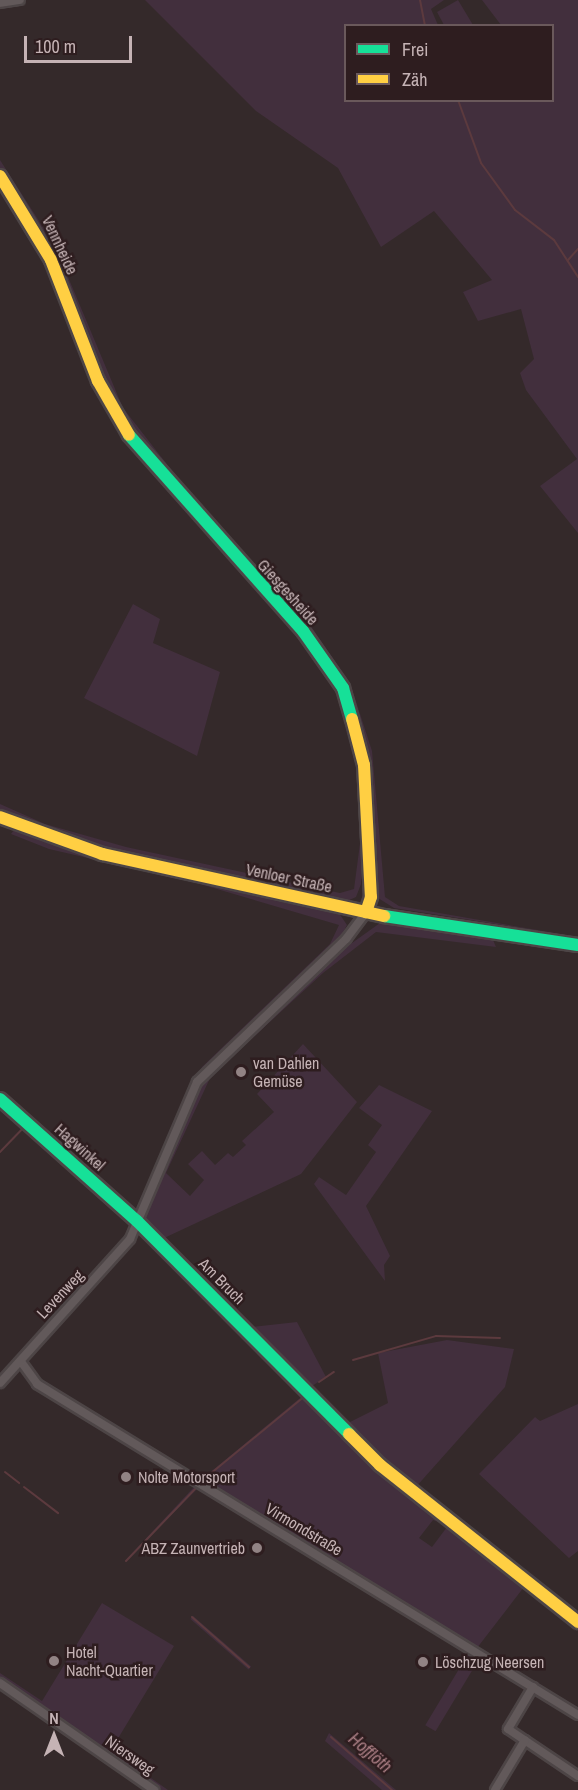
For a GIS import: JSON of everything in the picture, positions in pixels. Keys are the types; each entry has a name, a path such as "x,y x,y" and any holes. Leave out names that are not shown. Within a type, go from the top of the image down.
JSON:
{"main road":[{"name":"Vennheide","path":"0,176 51,260 79,334"},
{"name":"Giesgesheide","path":"79,334 114,414 140,450 303,631 343,688 364,765 371,897 366,912"},
{"name":"Venloer Straße","path":"0,817 102,854 366,912 578,945"},
{"name":"Hagwinkel","path":"0,1099 137,1221"},
{"name":"Am Bruch","path":"137,1221 380,1464 578,1622"}],"street":[{"path":"0,3 20,0"},
{"path":"137,1221 197,1082 346,939 366,912"},
{"name":"Levenweg","path":"0,1383 22,1363 28,1350 118,1254 137,1221"},
{"name":"Virmondstraße","path":"22,1363 37,1384 578,1715"},
{"name":"Niersweg","path":"0,1683 154,1790"},
{"path":"533,1687 508,1729 578,1776"},
{"path":"495,1790 525,1740"}],"shaded area":[{"path":"145,0 444,0 431,9 438,24 344,24 344,102 554,102 554,24 500,24 482,0 578,0 578,533 540,486 577,459 526,390 520,373 534,359 521,309 478,321 463,292 492,280 434,211 381,247 338,168 256,111"},
{"path":"458,0 472,24 443,24 437,12"},
{"path":"0,160 55,246 123,408 191,495 182,496 154,464 114,406 42,234 0,170"},
{"path":"111,417 149,468 245,577 153,475"},
{"path":"194,499 308,622 350,683 372,751 385,897 399,906 578,937 394,908 378,898 366,751 346,687 194,508"},
{"path":"250,582 298,631 339,689 359,752 364,830 361,884 356,897 345,902 102,849 0,812 0,804 45,824 126,847 340,893 354,889 362,828 359,768 340,696 296,632"},
{"path":"133,604 160,619 153,643 220,672 197,756 84,698"},
{"path":"14,830 86,854 194,879 196,883 49,849 11,834"},
{"path":"204,881 339,913 347,925 339,940 199,1073 168,1134 202,1067 330,944 339,925 200,884"},
{"path":"380,923 493,940 496,947 376,932 323,973 211,1076 166,1173 190,1196 204,1180 188,1164 202,1151 215,1165 228,1153 233,1157 246,1145 242,1141 274,1112 257,1094 303,1044 357,1102 301,1174 162,1239 143,1216 199,1085 324,963"},
{"path":"379,1085 432,1111 366,1206 390,1256 384,1265 385,1281 314,1184 319,1177 346,1195 376,1152 368,1145 382,1125 359,1108"},
{"path":"297,1322 326,1377 312,1386 252,1327"},
{"path":"447,1340 514,1349 505,1387 415,1488 346,1424 388,1403 378,1353"},
{"path":"305,1394 365,1460 444,1524 433,1520 419,1538 432,1547 447,1527 524,1587 477,1648 202,1479"},
{"path":"578,1404 578,1551 569,1558 479,1474 535,1417 540,1421"},
{"path":"195,1486 198,1488 125,1561"},
{"path":"102,1603 174,1646 111,1750 168,1790 160,1790 0,1678 0,1673 42,1701"},
{"path":"193,1616 251,1667 248,1670 190,1619"},
{"path":"468,1654 478,1660 436,1731 425,1725"},
{"path":"329,1733 396,1790 382,1790 325,1741"}],"waterway":[{"path":"420,0 425,24"},
{"path":"459,102 481,163 515,210 554,240 578,277"},
{"path":"568,260 578,249"},
{"path":"0,1152 22,1129"},
{"path":"353,1360 436,1336 500,1338"},
{"path":"319,1382 334,1372"},
{"path":"204,1479 305,1396"},
{"name":"Hofflöth","path":"5,1472 19,1483"},
{"name":"Hofflöth","path":"24,1487 58,1513"},
{"path":"126,1561 196,1488"},
{"name":"Hofflöth","path":"192,1617 249,1667"},
{"name":"Hofflöth","path":"331,1737 392,1790"}],"traffic: fast":[{"path":"129,435 303,631 343,688 352,719"},
{"path":"384,916 578,945"},
{"path":"0,1099 137,1221 349,1434"}],"traffic: slow":[{"path":"0,176 51,260 98,381 129,435"},
{"path":"352,719 364,765 371,897 366,912"},
{"path":"0,817 102,854 384,916"},
{"path":"349,1434 380,1465 578,1622"}],"place":[{"name":"van Dahlen Gemüse","path":"241,1072"},
{"name":"Nolte Motorsport","path":"126,1477"},
{"name":"ABZ Zaunvertrieb","path":"257,1548"},
{"name":"Hotel Nacht-Quartier","path":"54,1661"},
{"name":"Löschzug Neersen","path":"423,1662"}]}
